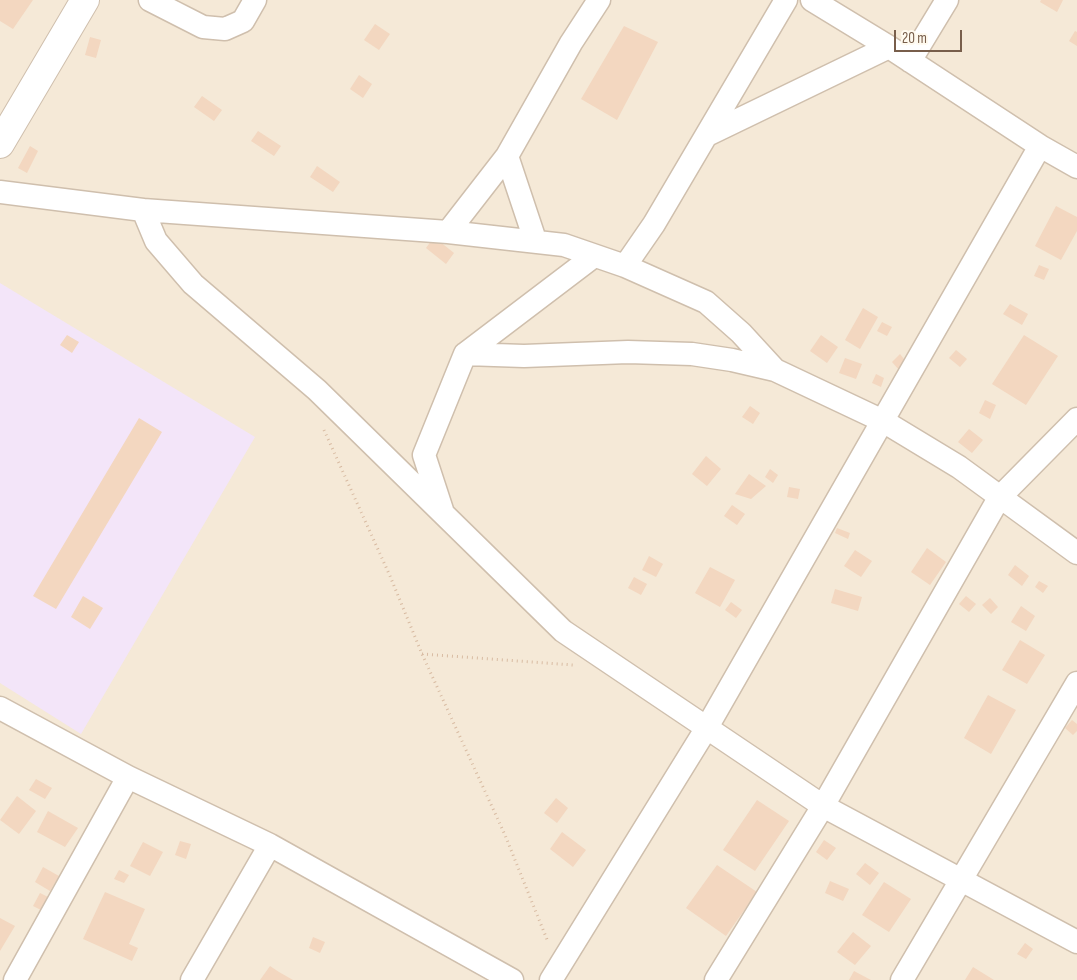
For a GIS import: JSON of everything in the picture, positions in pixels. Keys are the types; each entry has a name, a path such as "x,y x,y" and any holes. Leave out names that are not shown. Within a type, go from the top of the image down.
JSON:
{"street":[{"path":"0,144 86,0"},
{"path":"150,0 203,27 225,29 243,21 255,0"},
{"path":"448,232 507,156 571,42 599,0"},
{"path":"625,266 654,224 786,0"},
{"path":"812,0 889,47 1040,146 1077,167"},
{"path":"910,61 947,0"},
{"path":"707,135 889,47"},
{"path":"555,974 706,729 1040,146"},
{"path":"507,156 535,240"},
{"path":"0,192 143,210 448,232 535,240 564,245 625,266 706,302 741,333 775,370"},
{"path":"143,210 156,240 193,284 317,390 364,433 444,516 563,631 822,806 960,882 1077,942"},
{"path":"444,516 424,455 465,354 594,256"},
{"path":"465,354 524,356 628,352 692,354 732,360 775,370 883,421 959,467 1077,553"},
{"path":"716,980 822,806 999,498 1077,419"},
{"path":"902,980 1077,684"},
{"path":"1,711 128,777 270,845 512,980"},
{"path":"15,980 128,777"},
{"path":"192,980 270,845"}],"path":[{"path":"322,426 390,576 422,654 505,835 555,974"},
{"path":"422,654 578,665"}],"shaded area":[{"path":"0,0 1077,0 1077,980 0,980"},
{"path":"0,283 255,437 81,734 0,683"}],"building":[{"path":"0,0 33,0 13,29 0,21"},
{"path":"1041,0 1063,0 1057,12 1040,2"},
{"path":"375,24 390,34 379,50 364,40"},
{"path":"624,26 658,42 617,120 581,99"},
{"path":"1075,31 1077,32 1077,46 1069,41"},
{"path":"90,37 101,40 96,58 85,55"},
{"path":"359,75 372,84 363,98 350,89"},
{"path":"202,96 222,110 214,121 194,107"},
{"path":"258,131 281,146 274,156 251,141"},
{"path":"30,146 38,151 27,173 18,168"},
{"path":"317,166 340,182 333,192 310,177"},
{"path":"1056,206 1077,217 1077,231 1061,260 1035,246"},
{"path":"434,237 454,253 446,264 426,248"},
{"path":"1039,265 1049,269 1044,280 1034,276"},
{"path":"1010,304 1028,314 1022,325 1003,314"},
{"path":"863,308 878,317 860,349 845,340"},
{"path":"882,322 892,327 887,336 877,331"},
{"path":"67,335 79,342 72,353 60,345"},
{"path":"821,335 838,347 827,363 810,351"},
{"path":"1024,335 1058,356 1026,405 992,384"},
{"path":"956,350 967,359 960,367 949,358"},
{"path":"900,354 907,363 899,370 892,362"},
{"path":"845,358 862,364 856,379 839,373"},
{"path":"876,374 884,378 881,387 872,383"},
{"path":"985,400 996,405 990,419 979,413"},
{"path":"750,406 760,413 753,424 742,417"},
{"path":"139,418 162,432 56,609 33,596"},
{"path":"969,429 983,440 972,453 958,442"},
{"path":"706,456 721,469 707,486 692,474"},
{"path":"770,469 778,475 773,483 765,477"},
{"path":"749,474 766,486 751,499 735,494"},
{"path":"789,487 800,489 798,499 787,497"},
{"path":"732,505 745,514 737,525 724,516"},
{"path":"837,528 850,533 848,539 835,533"},
{"path":"927,548 946,562 930,585 911,572"},
{"path":"855,550 872,561 861,577 844,566"},
{"path":"649,556 663,564 656,577 642,570"},
{"path":"1015,565 1029,576 1022,586 1008,575"},
{"path":"710,567 735,580 720,607 695,593"},
{"path":"634,577 647,584 641,595 628,588"},
{"path":"1039,581 1048,586 1043,593 1035,587"},
{"path":"835,589 862,597 858,611 831,603"},
{"path":"83,596 103,608 90,629 71,617"},
{"path":"966,596 976,604 969,612 959,604"},
{"path":"990,598 998,607 991,614 982,605"},
{"path":"731,602 742,610 736,618 725,610"},
{"path":"1021,606 1035,616 1026,631 1011,622"},
{"path":"1020,640 1045,655 1027,684 1002,670"},
{"path":"988,695 1016,710 991,754 964,738"},
{"path":"1072,720 1077,724 1077,731 1073,735 1065,728"},
{"path":"36,779 52,788 45,799 29,790"},
{"path":"17,796 36,811 19,834 0,820"},
{"path":"556,798 568,808 557,823 544,813"},
{"path":"757,800 789,821 755,871 723,850"},
{"path":"48,811 78,828 65,847 37,832"},
{"path":"562,832 586,850 573,867 550,849"},
{"path":"824,840 836,848 827,860 816,852"},
{"path":"180,841 191,844 186,859 175,855"},
{"path":"143,842 163,852 150,876 130,866"},
{"path":"865,863 879,873 870,885 856,874"},
{"path":"717,865 757,892 726,936 686,908"},
{"path":"43,867 59,876 50,891 35,882"},
{"path":"119,870 129,875 124,883 114,879"},
{"path":"830,881 849,889 843,901 825,893"},
{"path":"884,882 911,899 889,932 862,915"},
{"path":"105,892 145,909 129,944 138,948 132,961 83,939"},
{"path":"40,893 56,901 49,914 33,906"},
{"path":"0,918 15,926 0,951"},
{"path":"853,932 871,946 855,965 837,952"},
{"path":"313,937 325,942 320,953 309,948"},
{"path":"1025,943 1033,949 1026,959 1017,954"},
{"path":"270,966 279,972 293,980 260,980"},
{"path":"973,967 994,980 965,980"},
{"path":"854,971 871,980 849,980"}]}
